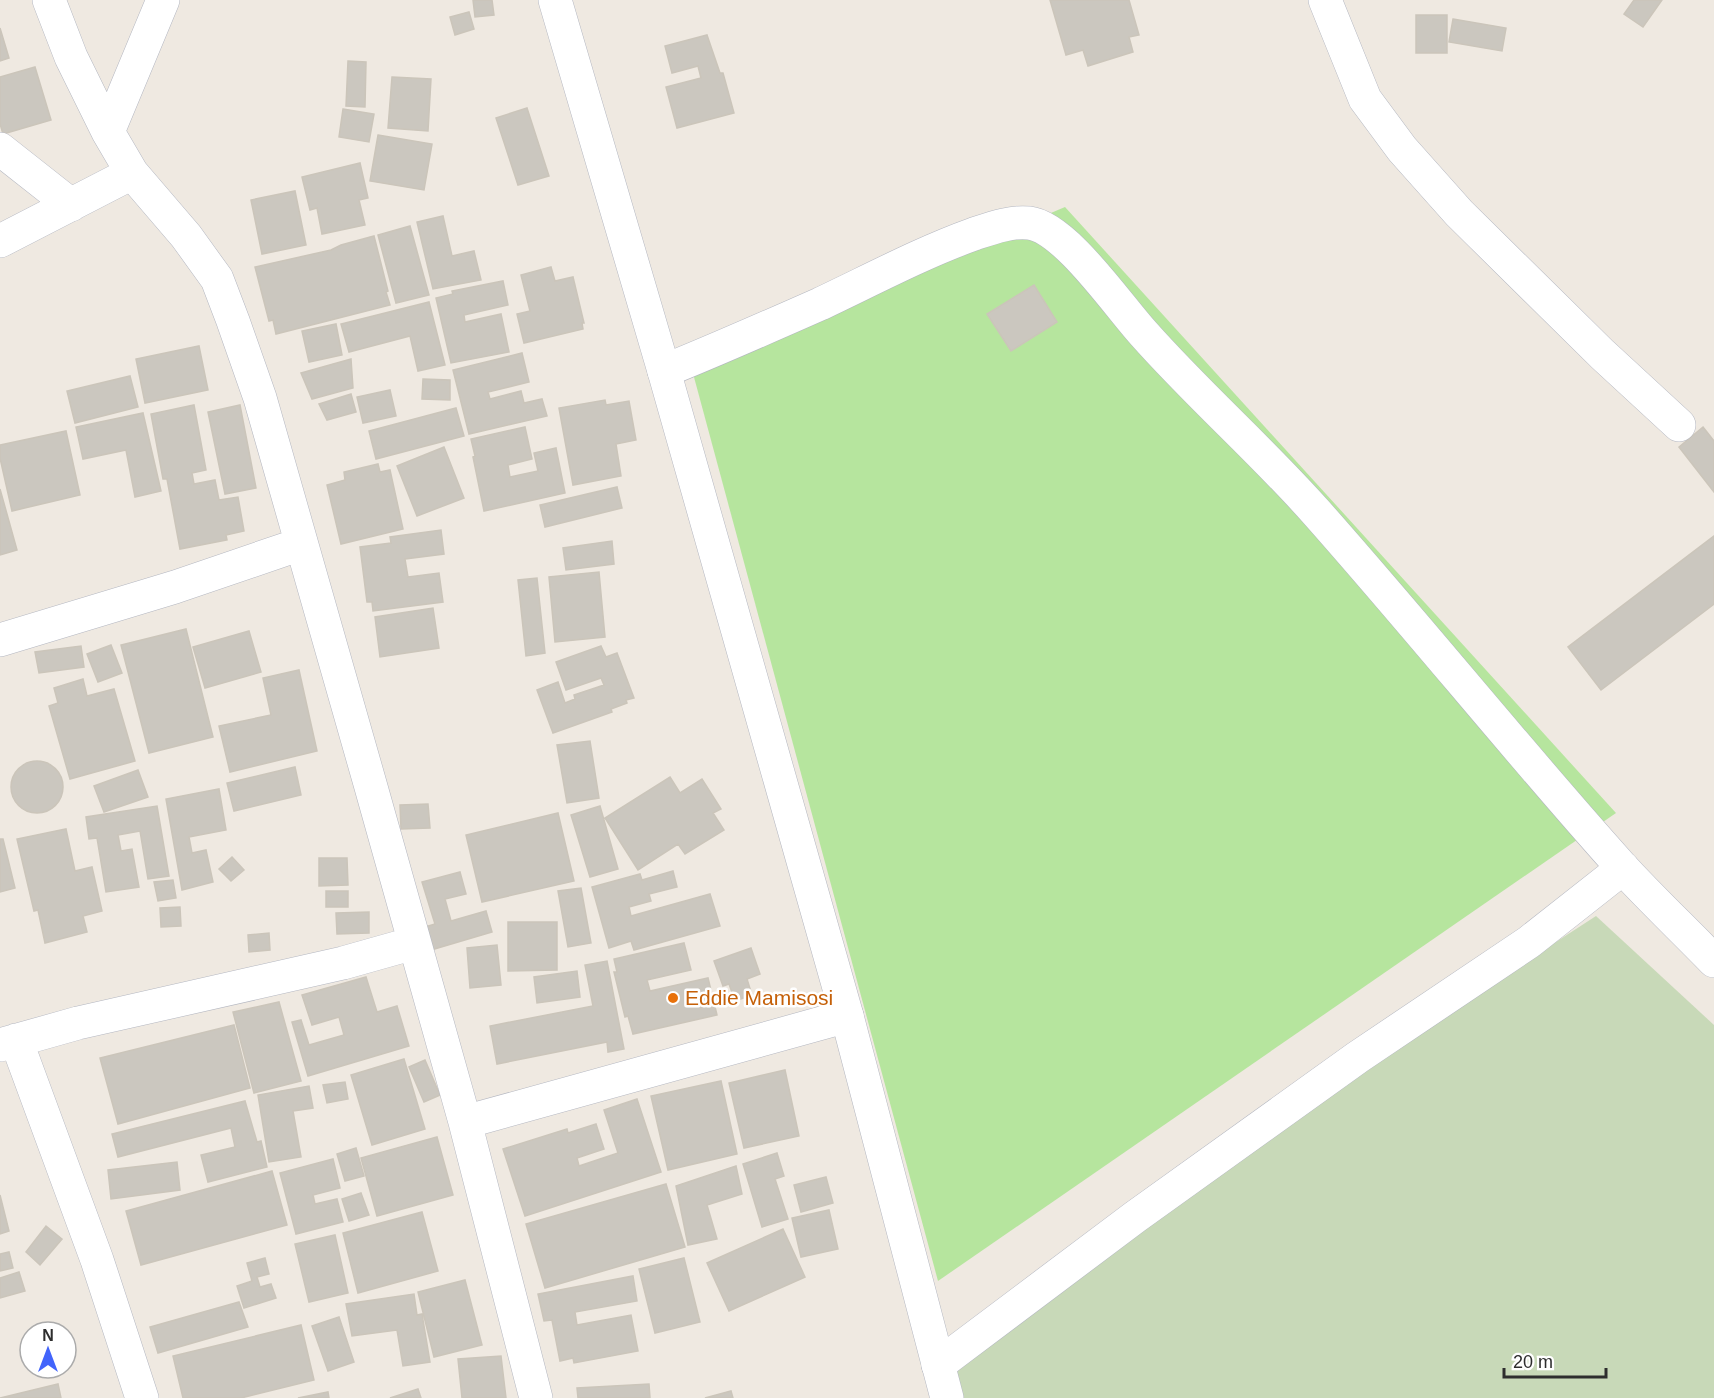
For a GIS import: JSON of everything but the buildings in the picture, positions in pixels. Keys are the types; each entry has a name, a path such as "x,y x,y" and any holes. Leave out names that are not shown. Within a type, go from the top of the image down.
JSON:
{"street":[{"path":"49,0 71,57 108,132 132,173 186,236 217,279 260,398 465,1122 536,1398"},
{"path":"108,132 163,0"},
{"path":"555,0 664,371 847,1016 947,1398"},
{"path":"1325,0 1365,99 1402,149 1459,213 1602,354 1678,425"},
{"path":"0,149 71,206"},
{"path":"0,241 132,173"},
{"path":"664,371 817,305 939,247 991,228 1025,222 1036,224 1053,232 1104,285 1144,334 1290,482 1369,572 1501,730 1623,868 1714,961"},
{"path":"0,640 175,587 301,544"},
{"path":"938,1365 1144,1210 1358,1057 1529,942 1623,868"},
{"path":"142,1398 97,1260 8,1043 141,1008 343,963 414,943"},
{"path":"465,1122 847,1016"}],"green space":[{"path":"1065,207 1616,813 938,1281 691,366"},
{"path":"1596,916 1714,1025 1714,1398 952,1398 936,1345"}],"place":[{"name":"Eddie Mamisosi","path":"673,998"}]}
